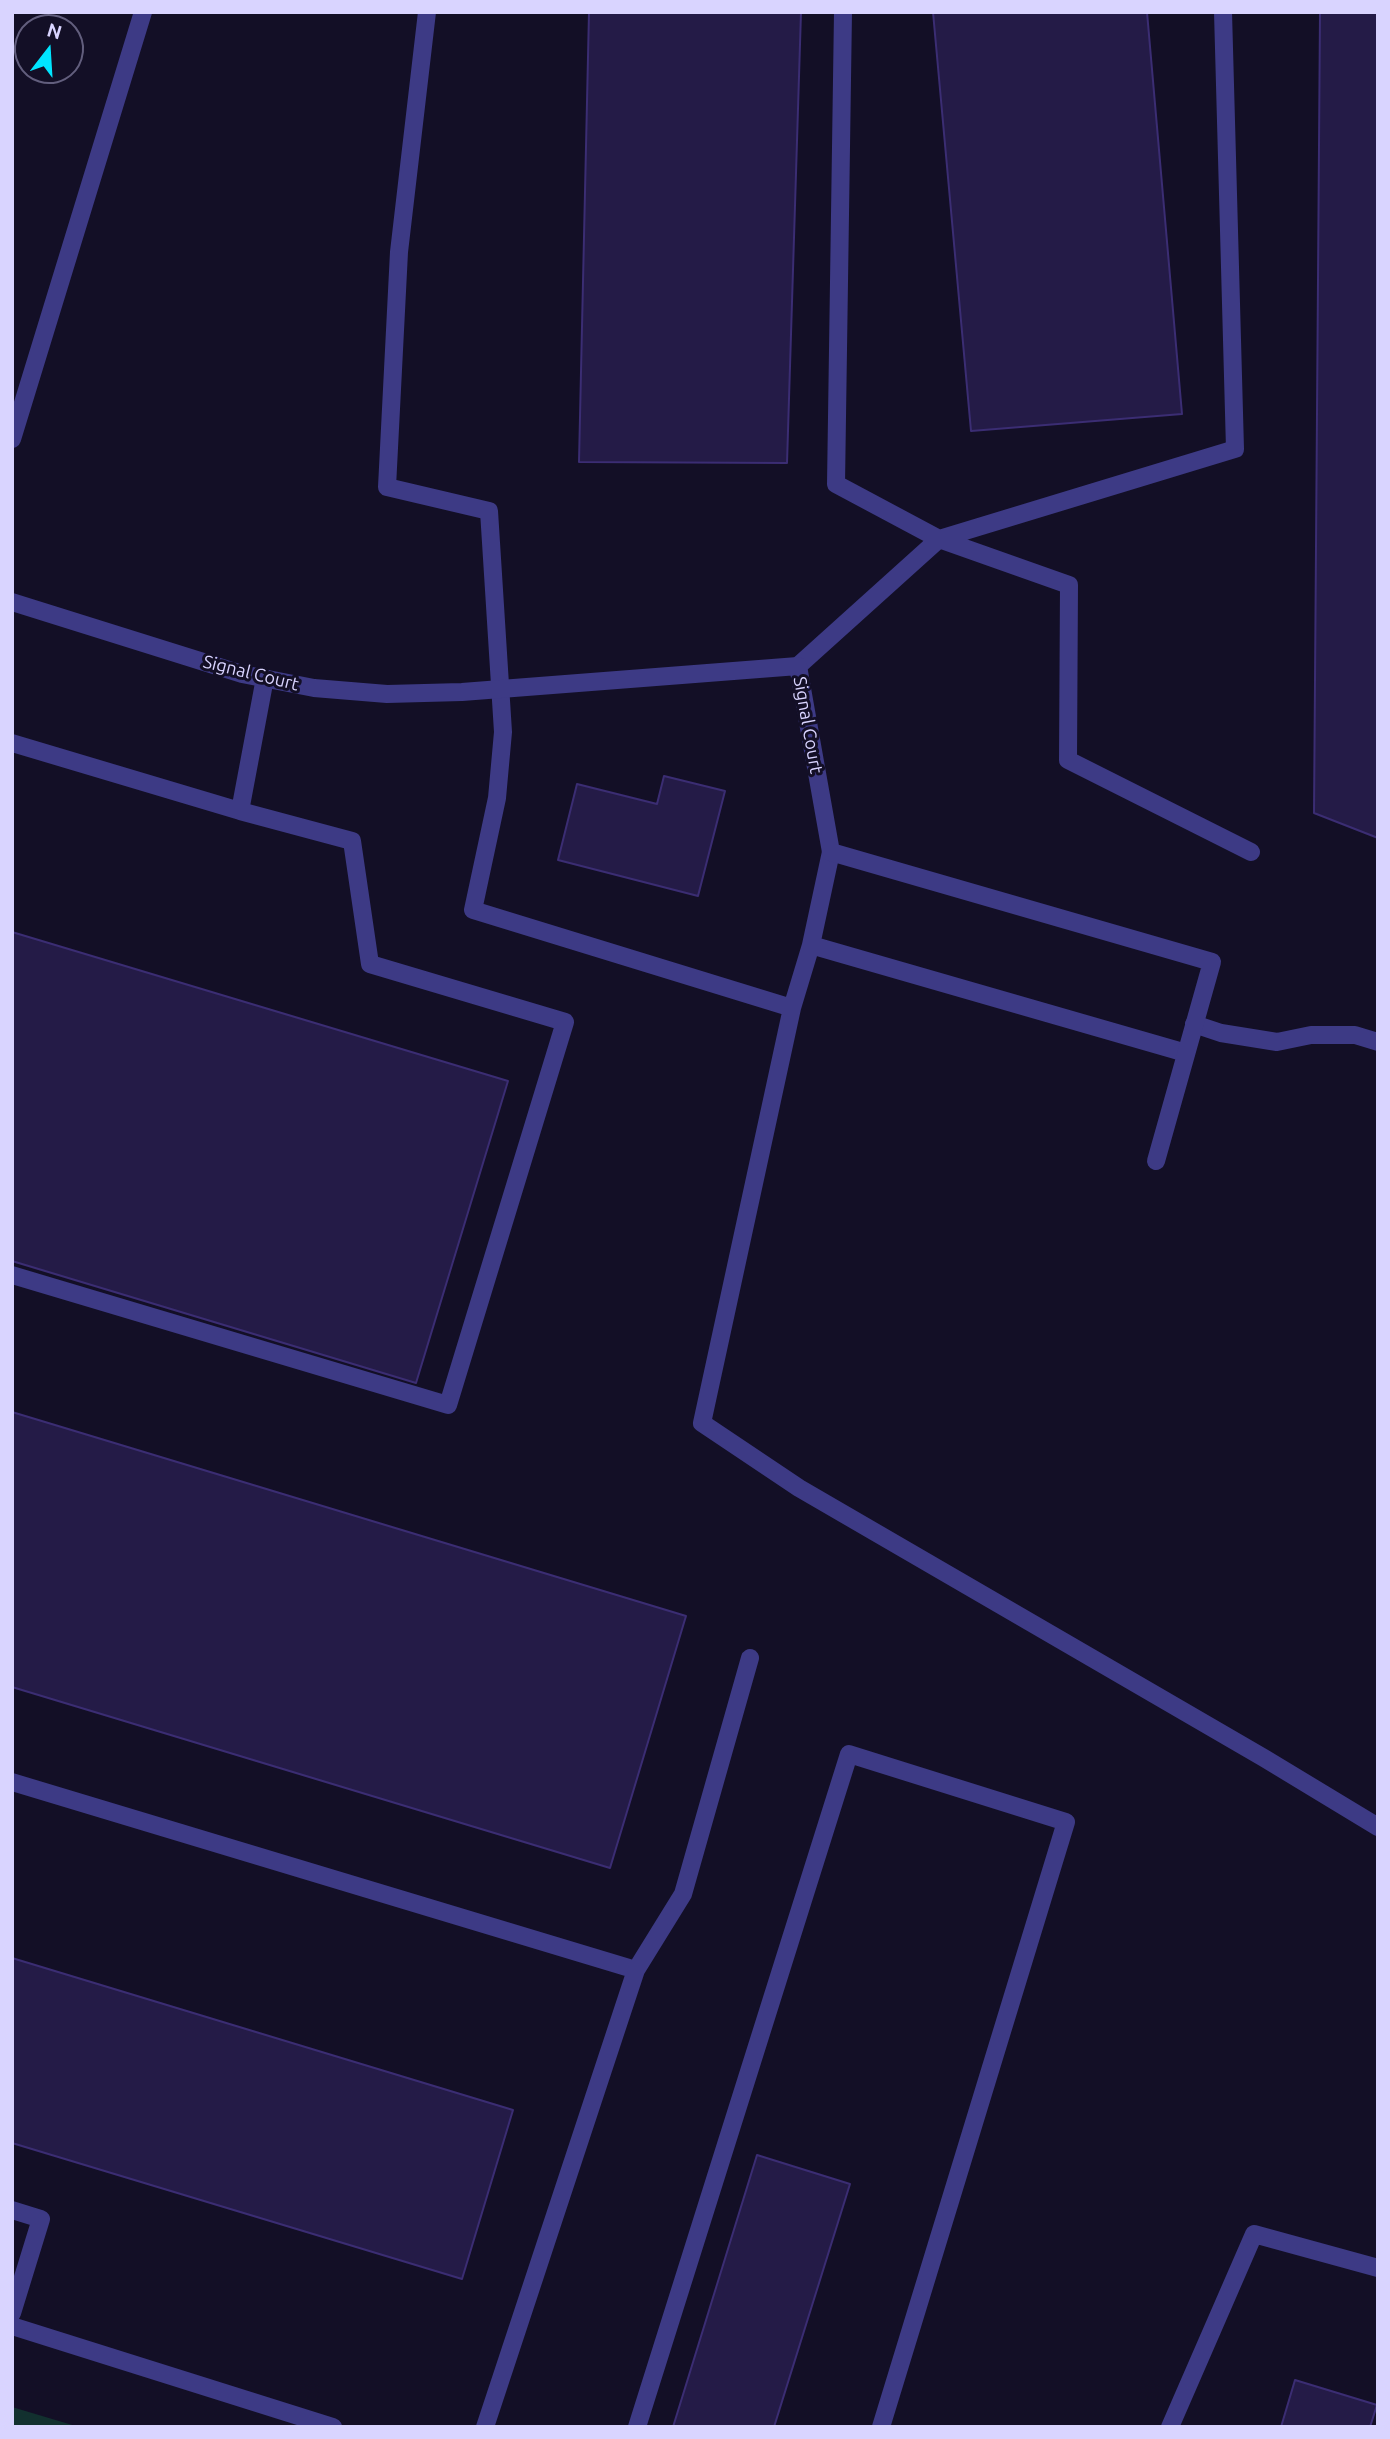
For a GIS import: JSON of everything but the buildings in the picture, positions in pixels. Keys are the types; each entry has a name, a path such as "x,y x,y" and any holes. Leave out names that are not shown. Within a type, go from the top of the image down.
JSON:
{"street":[{"path":"12,439 143,12"},
{"path":"427,12 399,253 387,487 489,511 503,732 497,798 473,909 792,1008"},
{"path":"843,12 836,484 939,539 1069,585 1069,760 1251,852"},
{"path":"798,666 939,539 1235,450 1223,12"},
{"name":"Signal Court","path":"12,602 242,674 314,688 387,694 501,689 798,666 831,852"},
{"path":"240,811 265,678"},
{"path":"12,743 240,811 352,841 370,964 565,1021 448,1405 12,1275"},
{"path":"1156,1161 1212,962 831,852 811,945 792,1008 702,1423 799,1488 1378,1827"},
{"path":"811,945 1186,1053"},
{"path":"1194,1024 1221,1033 1276,1042 1311,1035 1355,1035 1378,1042"},
{"path":"485,2427 636,1970 683,1894 750,1658"},
{"path":"637,2427 849,1754 1066,1822 881,2427"},
{"path":"12,1782 636,1970"},
{"path":"12,2210 41,2219 12,2313"},
{"path":"1170,2427 1254,2234 1378,2269"},
{"path":"12,2326 333,2427"}],"green space":[{"path":"12,2407 79,2427 12,2427"}]}
